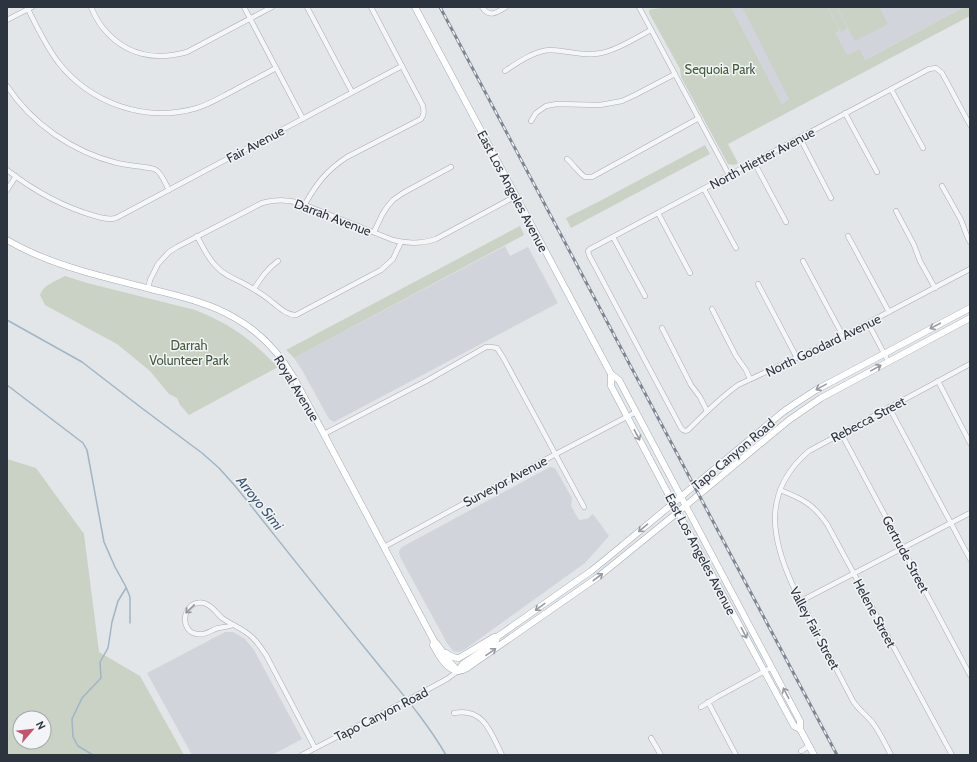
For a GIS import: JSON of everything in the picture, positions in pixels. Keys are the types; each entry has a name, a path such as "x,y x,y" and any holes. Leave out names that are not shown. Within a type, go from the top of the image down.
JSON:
{"main road":[{"name":"East Los Angeles Avenue","path":"415,7 612,374 619,380 686,505 800,721 800,729 814,755"},
{"name":"Royal Avenue","path":"7,240 36,255 77,270 184,297 214,307 236,318 268,344 288,368 434,641 458,671"},
{"name":"Tapo Canyon Road","path":"458,671 464,664 496,641 497,637 591,571 783,412 816,390 970,308"},
{"name":"Tapo Canyon Road","path":"458,671 467,668 598,577 801,410 888,361 970,318"},
{"name":"East Los Angeles Avenue","path":"612,374 611,386 794,726 800,729"},
{"path":"440,648 450,656 459,658 494,637 497,637"},
{"name":"Royal Avenue","path":"434,641 433,645 436,651 447,666 458,671"}],"street":[{"path":"91,7 102,28 110,36 130,50 152,56 170,56 187,52 272,7"},
{"path":"244,7 303,119"},
{"path":"307,7 352,92"},
{"path":"305,204 320,180 337,164 347,157 421,120 424,112 423,106 371,7"},
{"path":"482,7 486,12 491,14 506,7"},
{"path":"639,7 729,175"},
{"path":"7,20 30,8 48,47 68,74 80,85 108,102 124,108 139,111 168,113 198,108 212,103 276,68"},
{"path":"505,72 514,65 535,54 547,50 585,54 601,53 612,50 651,30"},
{"name":"Fair Avenue","path":"16,176 32,188 69,207 108,219 116,218 402,66"},
{"name":"North Hietter Avenue","path":"684,431 588,251 929,68 936,68 942,73 970,125"},
{"path":"532,121 536,113 546,106 557,104 610,104 622,101 635,95 675,74"},
{"path":"7,86 25,108 43,126 60,138 79,149 105,159 118,163 155,169 160,173 169,190"},
{"path":"891,89 923,148"},
{"path":"845,113 877,172"},
{"path":"567,159 585,177 592,177 699,118"},
{"path":"800,138 831,198"},
{"path":"754,162 786,222"},
{"path":"374,232 382,215 394,200 403,193 451,167"},
{"path":"7,170 16,176 7,190"},
{"path":"942,186 961,220 970,242"},
{"path":"704,189 736,248"},
{"name":"Darrah Avenue","path":"148,289 150,280 156,268 163,258 177,247 262,202 280,199 305,204 393,240 417,244 436,239 516,196"},
{"path":"896,211 935,288"},
{"path":"658,213 690,273"},
{"path":"197,236 209,259 218,268 227,275 254,289 290,315 296,315 380,270 393,259 401,242"},
{"path":"848,236 889,312"},
{"path":"613,237 645,296"},
{"path":"254,289 264,273 278,261"},
{"path":"803,261 843,336"},
{"name":"North Goodard Avenue","path":"684,431 686,432 728,392 738,385 843,336 970,269"},
{"path":"758,284 797,358"},
{"path":"712,309 736,356 746,370 750,379"},
{"path":"868,323 888,361"},
{"path":"662,328 691,385 700,397 707,411"},
{"path":"324,434 428,380 486,347 491,346 496,348 504,359 584,507"},
{"name":"Rebecca Street","path":"780,490 789,473 802,456 815,447 970,364"},
{"path":"938,382 970,442"},
{"path":"889,407 970,559"},
{"name":"Surveyor Avenue","path":"384,547 636,412"},
{"name":"Gertrude Street","path":"841,433 970,676"},
{"name":"Helene Street","path":"780,490 804,500 820,513 952,755"},
{"name":"Valley Fair Street","path":"780,490 777,499 774,525 785,569 856,706 872,722 891,755"},
{"path":"802,601 970,513"},
{"path":"233,625 228,627 220,627 209,633 197,634 187,628 185,614 187,610 196,603 204,603 210,606 220,617 243,630 252,637 266,655 315,748"},
{"path":"701,707 772,667"},
{"name":"Tapo Canyon Road","path":"302,755 447,679 458,671"},
{"path":"708,702 736,755"},
{"path":"454,713 468,713 479,717 486,724 502,755"},
{"path":"651,738 660,755"},
{"path":"801,751 809,746"}],"shaded area":[{"path":"731,7 964,7 782,104"},
{"path":"505,246 510,256 528,247 558,303 334,422 329,419 294,358"},
{"path":"550,467 555,468 572,498 571,506 579,520 587,519 593,514 609,536 585,563 464,650 458,652 453,651 447,643 400,557 399,551 402,547"},
{"path":"225,632 233,632 245,639 254,650 302,739 272,755 192,755 147,673"}],"green space":[{"name":"Sequoia Park","path":"673,7 731,7 782,104 790,99 742,7 827,7 839,30 835,33 847,55 859,49 865,60 964,7 970,7 970,16 728,144 738,163 734,165 728,164 681,77 680,69 649,13 649,10 652,9"},
{"path":"828,7 836,7 847,28 841,32"},
{"path":"837,7 879,7 888,24 855,41"},
{"path":"705,145 710,154 571,228 566,218"},
{"path":"520,226 524,235 294,358 286,350"},
{"name":"Darrah Volunteer Park","path":"65,276 87,283 195,310 224,323 237,331 278,367 189,415 180,405 177,398 169,394 150,371 117,344 45,305 40,295 44,289"},
{"path":"7,459 36,468 84,534 99,652 140,676 184,755 7,755"}],"waterway":[{"name":"Arroyo Simi","path":"7,320 82,362 202,453 219,468 236,487 335,612 409,702 446,755"},
{"path":"7,385 83,443 87,450 104,542 130,597 130,623"},
{"path":"93,755 78,746 73,737 72,719 82,698 101,678 100,662 108,648 112,622 118,601 126,588"}],"railway":[{"path":"440,7 837,755"}]}
